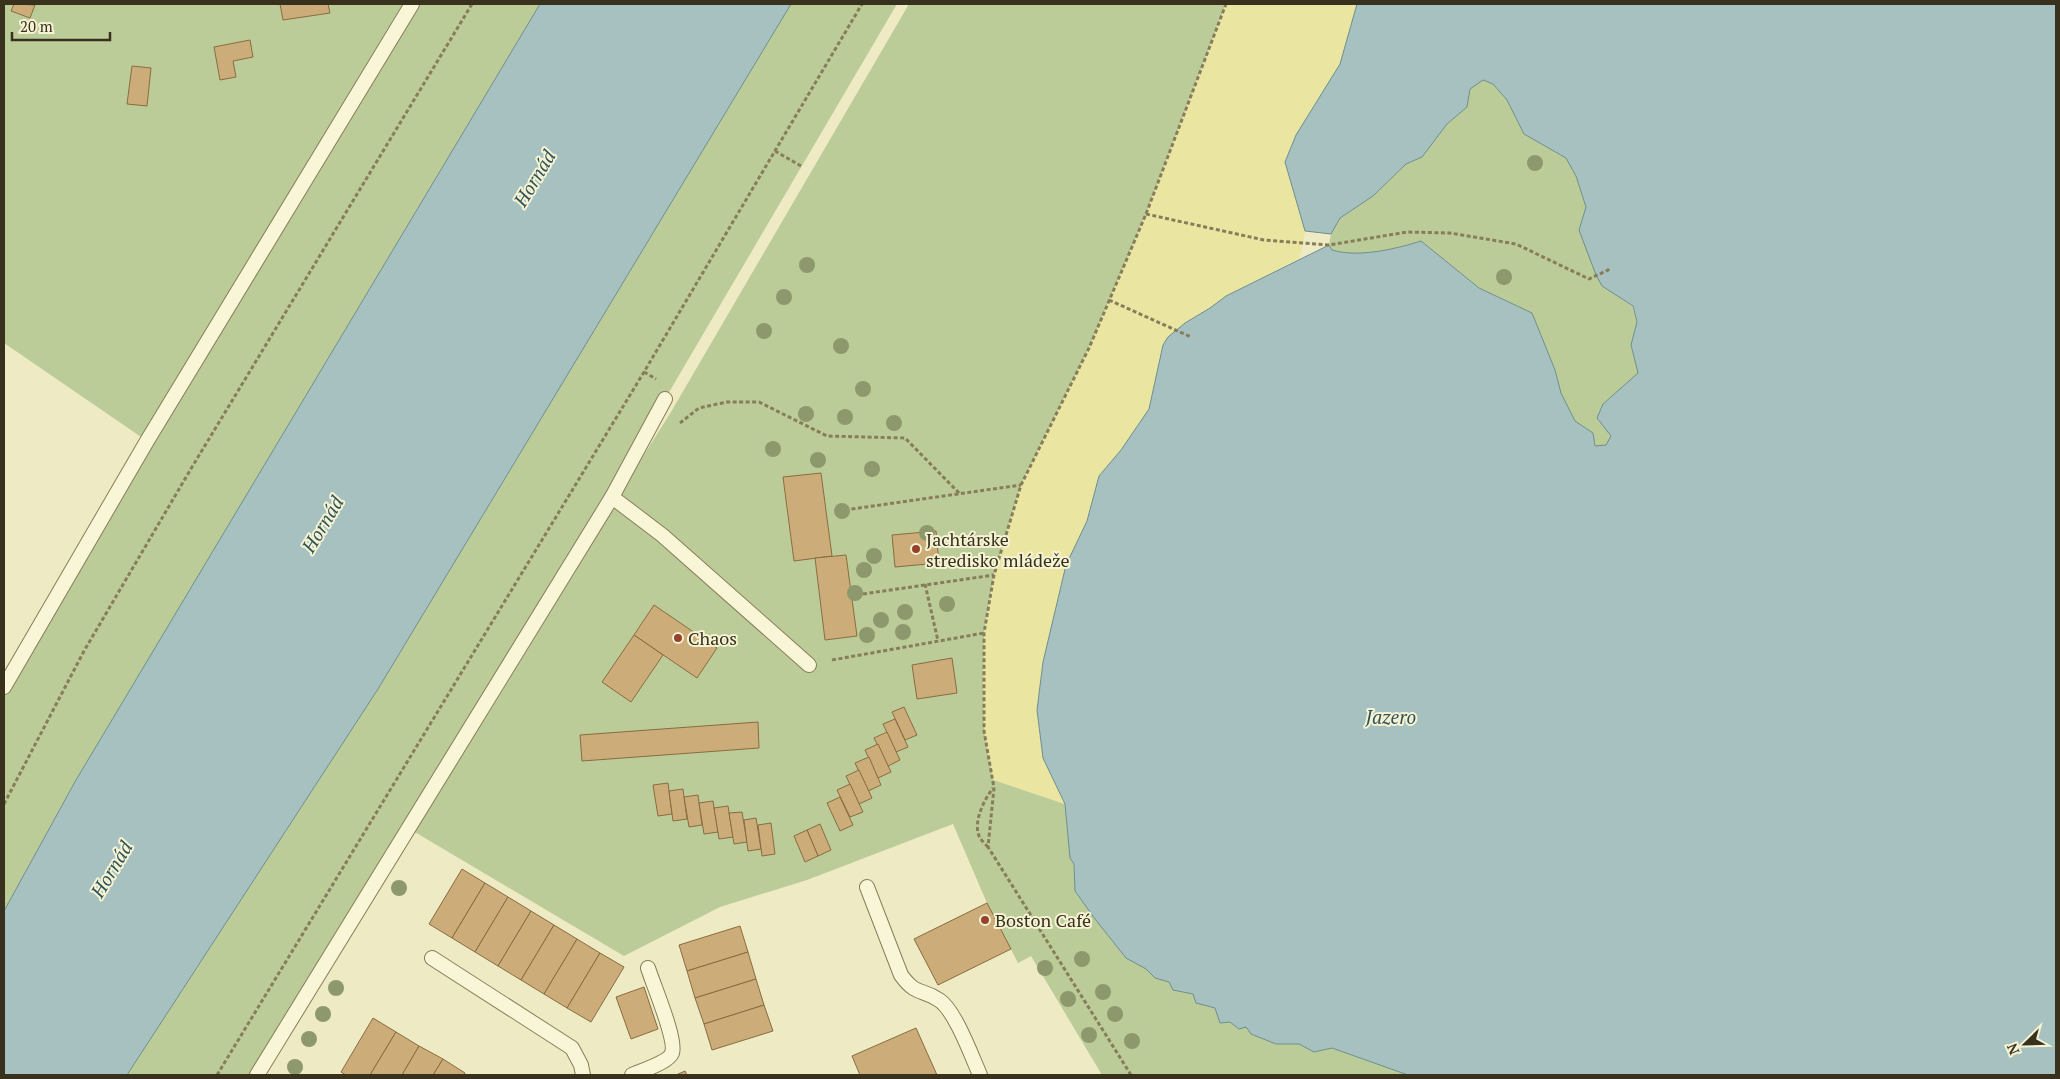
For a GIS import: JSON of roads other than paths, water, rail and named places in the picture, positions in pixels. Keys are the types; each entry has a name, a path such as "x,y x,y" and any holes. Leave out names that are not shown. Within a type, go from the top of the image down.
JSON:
{"lane":[{"path":"4,687 147,441 412,4"},
{"path":"257,1075 612,497 665,399"},
{"path":"612,497 662,535 809,665"},
{"path":"867,887 901,975 909,986 940,1000 948,1009 980,1075"},
{"path":"432,958 572,1048 581,1064 584,1075"},
{"path":"632,1075 667,1060 672,1053 672,1038 648,968"}],"water":[{"name":"Hornád","path":"540,4 791,4 378,689 127,1075 4,1075 4,911 76,780"},
{"name":"Jazero","path":"1357,4 2056,4 2056,1075 1408,1075 1332,1048 1314,1052 1299,1044 1276,1044 1251,1034 1246,1027 1239,1029 1230,1022 1220,1023 1215,1008 1196,1003 1193,994 1173,990 1169,982 1155,978 1146,969 1126,958 1075,891 1074,864 1070,858 1065,804 1043,758 1037,710 1043,662 1066,565 1087,521 1099,476 1121,450 1149,409 1163,345 1168,337 1185,323 1226,296 1329,245 1332,250 1365,253 1421,241 1479,288 1532,313 1555,370 1561,393 1575,421 1593,433 1595,446 1606,445 1611,436 1597,418 1603,404 1638,373 1631,345 1637,322 1633,306 1602,286 1596,275 1579,230 1586,207 1576,176 1566,158 1524,134 1507,100 1493,84 1483,80 1470,89 1467,107 1447,124 1422,157 1406,164 1373,196 1340,218 1331,234 1305,231 1285,162 1296,135 1340,64"}],"place":[{"name":"Jachtárske stredisko mládeže","path":"916,549"},
{"name":"Chaos","path":"678,638"},
{"name":"Boston Café","path":"985,920"}]}
